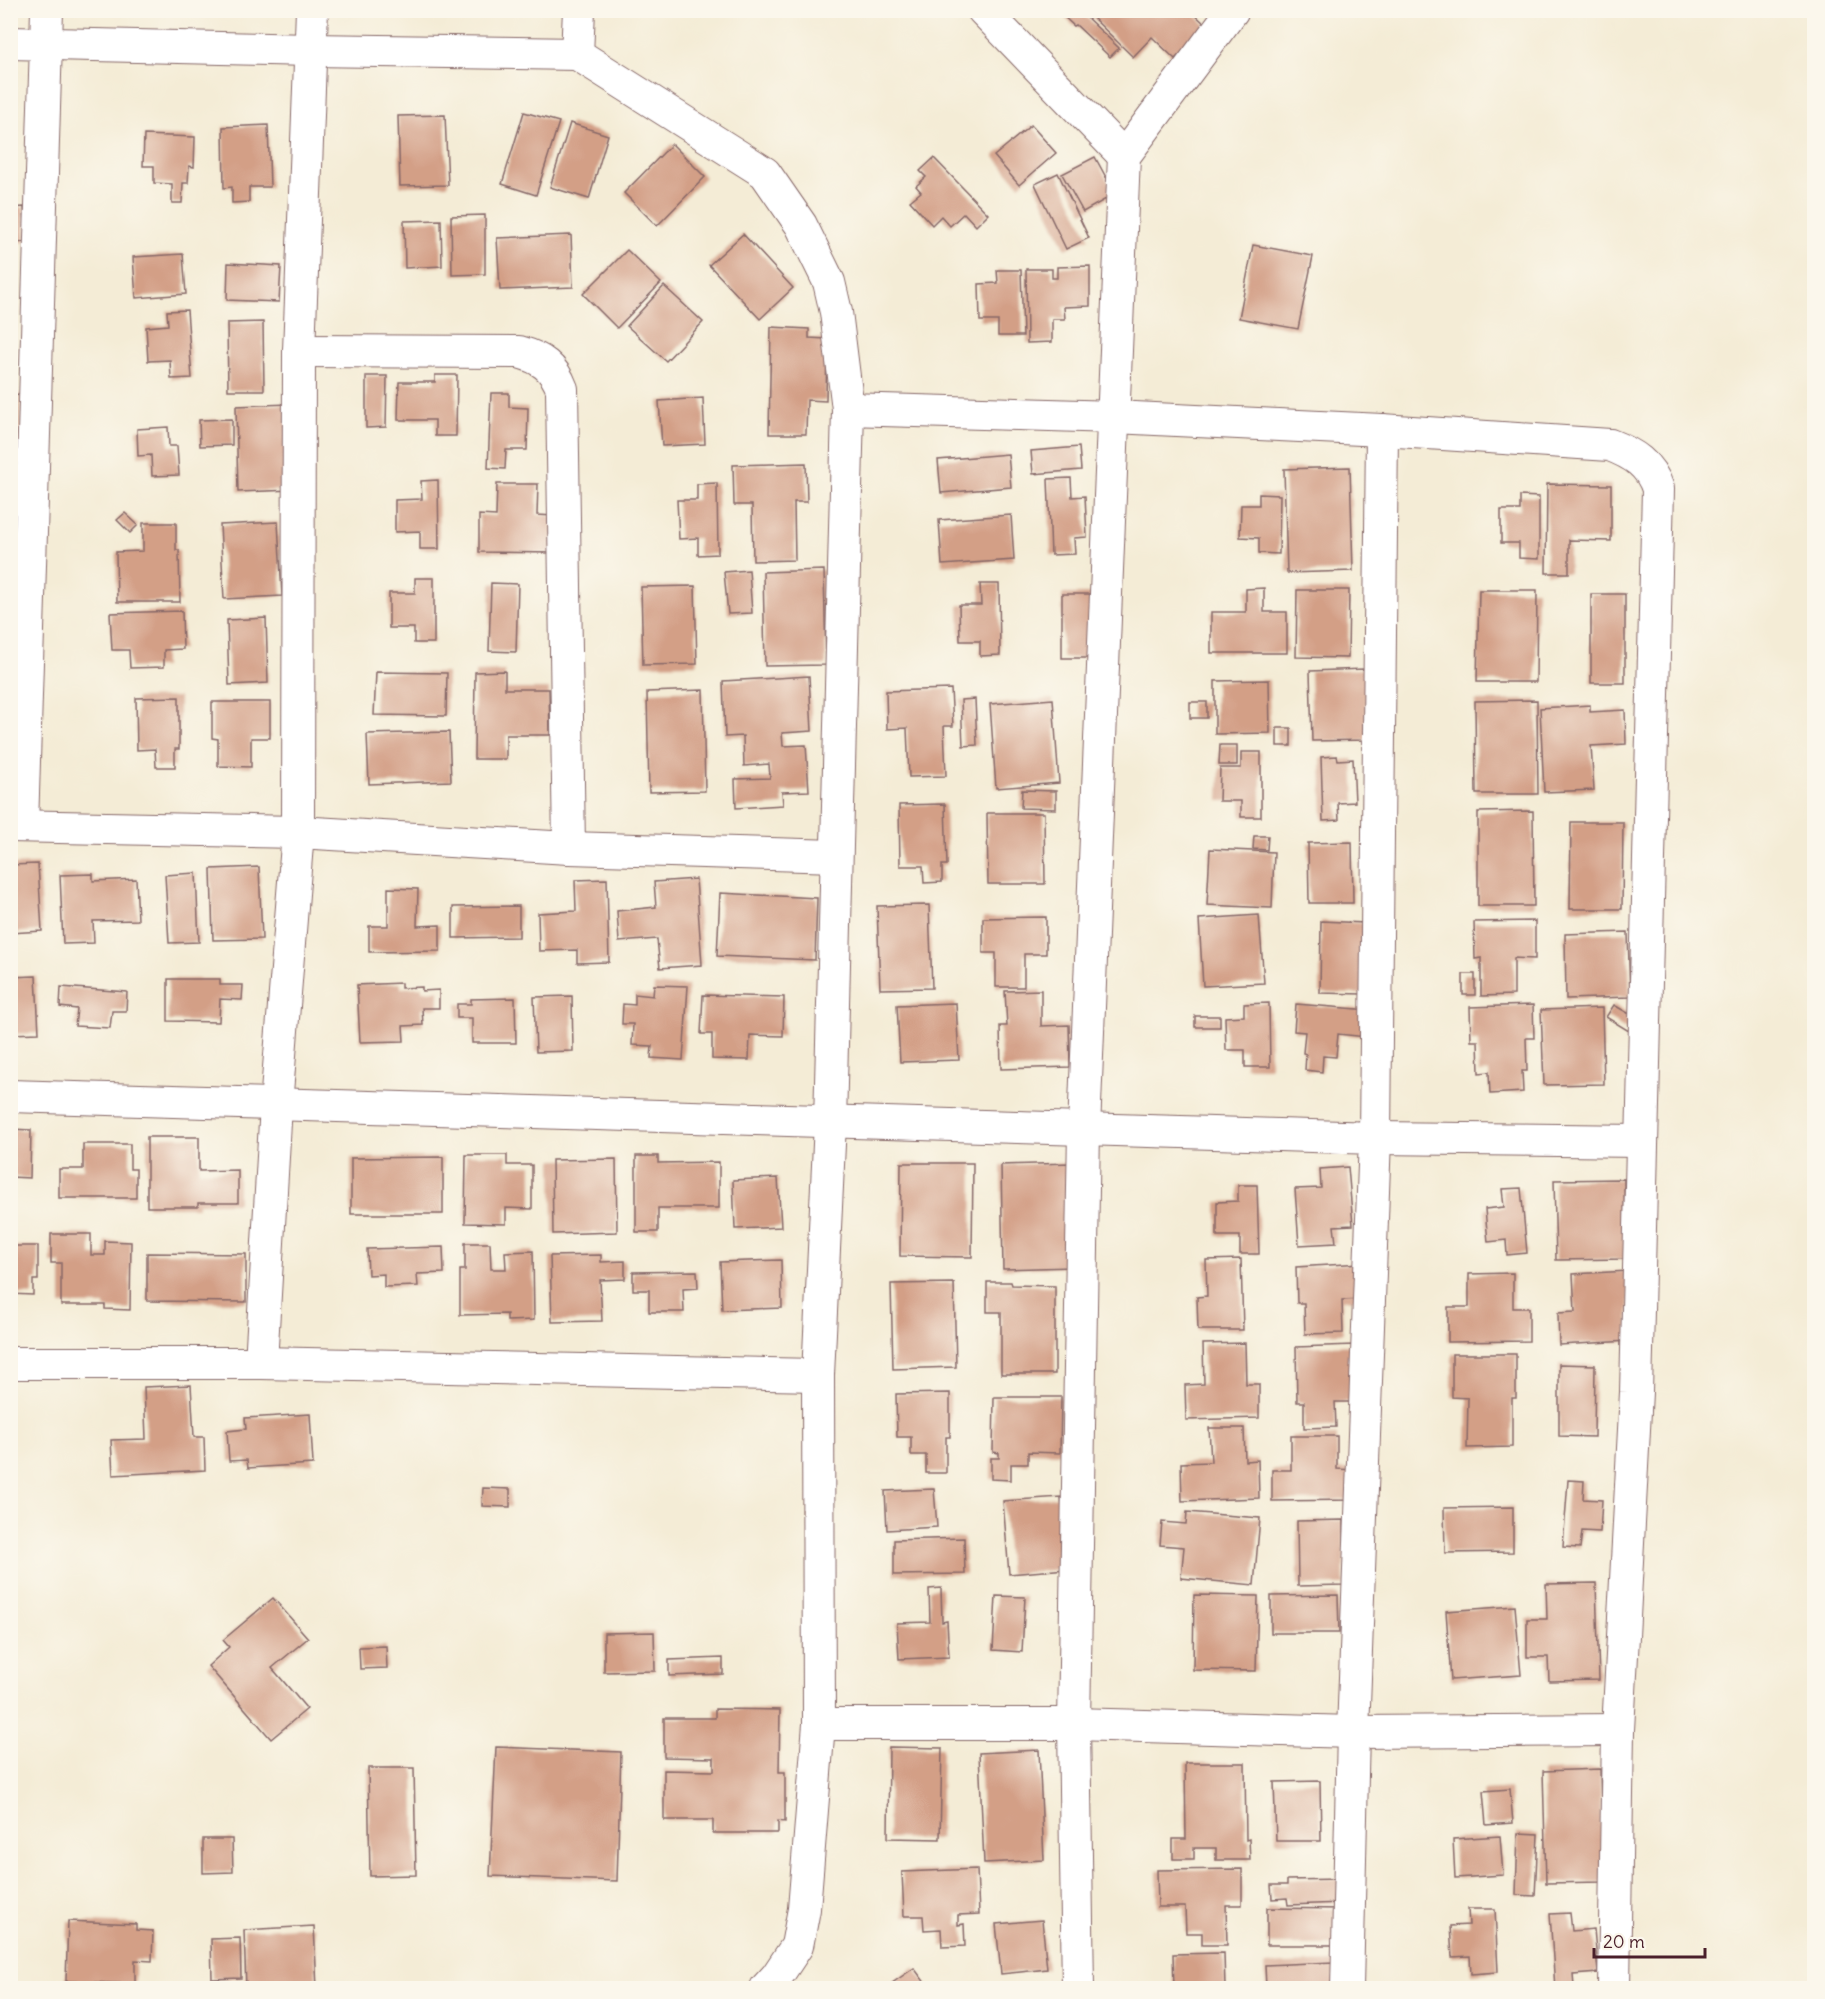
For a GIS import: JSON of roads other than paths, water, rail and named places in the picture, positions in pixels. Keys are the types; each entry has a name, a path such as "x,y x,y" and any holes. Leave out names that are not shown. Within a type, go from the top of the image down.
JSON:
{"street":[{"path":"47,10 16,826 298,832 569,848 836,856"},
{"path":"261,1363 276,1105 298,832 299,351 312,10"},
{"path":"578,54 579,10"},
{"path":"982,10 1124,156"},
{"path":"1077,1989 1074,1724 1084,1129 1124,156 1233,10"},
{"path":"10,43 578,54 765,173 801,225 829,282 836,312 848,409 830,1123 819,1375 819,1724 802,1918 797,1946 766,1989"},
{"path":"299,351 519,352 536,357 549,366 557,377 562,401 569,848"},
{"path":"848,409 1114,417 1382,430 1610,445 1626,451 1644,463 1654,476 1658,489 1636,1392 1618,1730 1614,1989"},
{"path":"1347,1989 1353,1732 1375,1138 1382,430"},
{"path":"10,1096 830,1123 1375,1138 1641,1141"},
{"path":"10,1363 261,1363 819,1375"},
{"path":"819,1724 1074,1724 1353,1732 1618,1730"}]}
